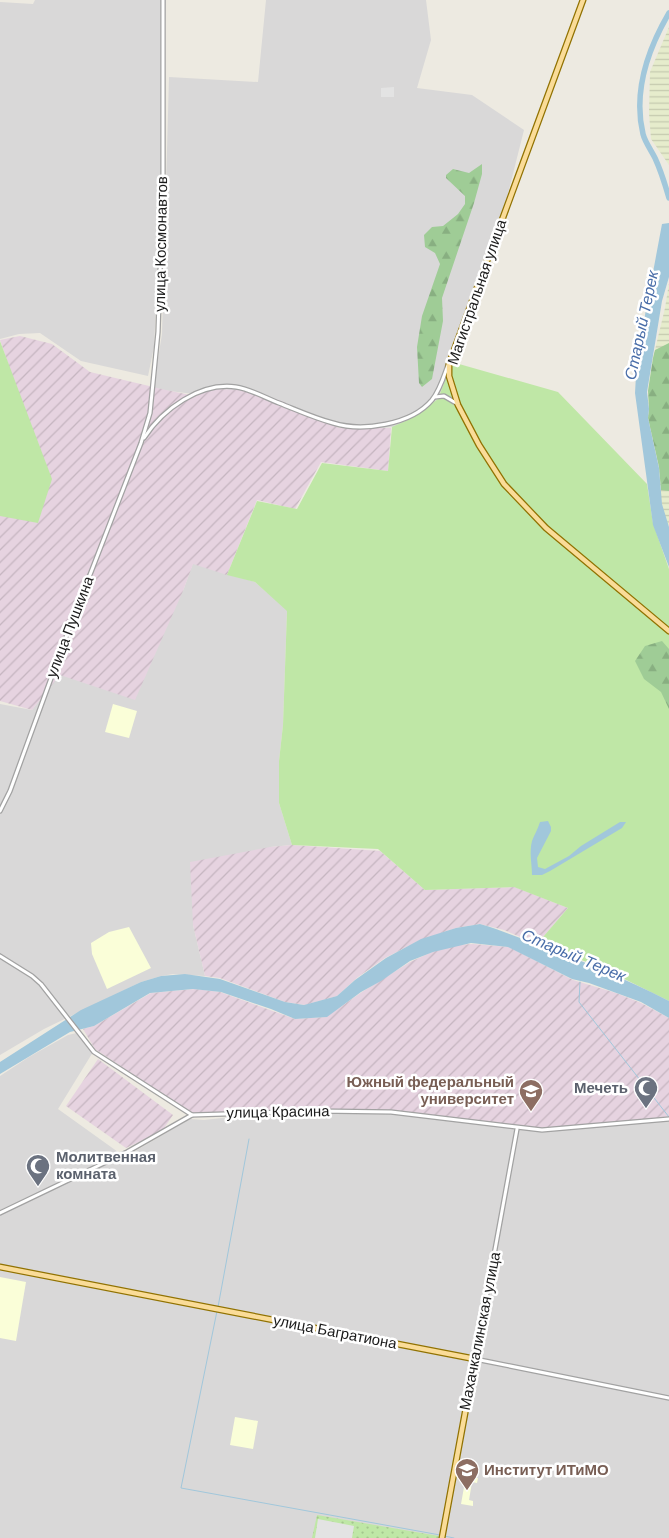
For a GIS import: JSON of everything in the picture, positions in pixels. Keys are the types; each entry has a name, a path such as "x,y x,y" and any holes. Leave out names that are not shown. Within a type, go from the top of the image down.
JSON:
{"main road":[{"name":"Магистральная улица","path":"584,0 449,364 449,376 458,405 504,484 546,528 669,631"},
{"name":"улица Багратиона","path":"0,1267 475,1358"},
{"name":"Махачкалинская улица","path":"443,1536 475,1358"}],"street":[{"name":"улица Космонавтов","path":"150,413 157,350 161,277 164,104 163,0"},
{"name":"улица Пушкина","path":"141,443 156,422 181,402 206,389 219,387 238,387 333,423 356,426 392,423 407,417 425,406 434,396 449,364"},
{"path":"434,396 444,396 458,405"},
{"name":"улица Пушкина","path":"0,812 141,443 150,413"},
{"path":"0,956 32,976 94,1052 192,1115"},
{"name":"улица Красина","path":"0,1213 127,1152 192,1115 319,1111 391,1112 517,1129 542,1130 669,1119"},
{"name":"Махачкалинская улица","path":"475,1358 517,1129"},
{"name":"улица Багратиона","path":"475,1358 669,1398"}],"shaded area":[{"path":"35,0 166,0 162,187 154,347 148,376 81,361 40,333 19,334 0,339 0,2 33,4"},
{"path":"266,0 426,0 431,40 417,88 472,95 524,130 495,245 438,399 410,419 394,427 364,429 331,426 253,391 209,389 194,394 153,389 162,334 169,77 258,82"},
{"path":"669,27 669,165 651,139 649,113 650,72"},
{"path":"394,87 394,97 381,97 381,88"},
{"path":"669,283 669,526 665,519 661,499 659,467 648,418 648,391"},
{"path":"20,336 52,344 90,372 195,396 213,389 246,390 282,401 339,428 391,428 388,471 321,462 295,509 257,500 227,575 193,564 135,700 60,675 32,710 0,701 0,514 47,479 0,340"},
{"path":"193,563 255,582 287,610 283,725 279,761 279,803 292,845 270,847 193,925 205,976 173,974 141,982 44,1029 0,1055 0,704 32,710 59,675 183,591"},
{"path":"113,704 137,711 129,738 105,732"},
{"path":"292,845 380,851 425,890 515,887 568,908 537,944 504,930 480,924 456,928 418,941 385,958 358,977 337,996 305,1005 285,1002 220,978 205,976 193,925 190,862 270,847"},
{"path":"129,927 151,968 107,989 92,954 91,943 109,932"},
{"path":"473,944 509,947 573,980 616,993 641,1003 669,1018 669,1119 537,1130 395,1110 194,1115 95,1049 83,1029 94,1026 151,993 195,989 220,992 295,1019 326,1017 410,962 432,952 456,945"},
{"path":"81,1032 93,1052 58,1109 125,1157 190,1119 204,1120 294,1110 395,1109 669,1119 669,1538 0,1538 0,1076 68,1035"},
{"path":"98,1059 173,1115 162,1131 126,1148 66,1106"},
{"path":"0,1277 26,1282 16,1341 0,1338"},
{"path":"235,1417 258,1421 253,1449 230,1445"},
{"name":"Институт ИТиМО","path":"466,1476 478,1478 477,1483 472,1482 469,1500 473,1501 473,1506 461,1504"},
{"path":"318,1519 354,1526 352,1538 315,1538"}],"green space":[{"path":"482,164 482,174 474,203 442,298 443,321 432,379 422,387 419,383 417,347 422,316 440,264 435,253 425,247 424,235 432,227 443,226 458,214 465,204 465,196 446,178 446,175 453,169 469,173"},
{"path":"0,341 52,479 38,523 0,516"},
{"path":"669,343 669,491 661,490 659,467 648,418 648,391 655,350"},
{"path":"452,362 558,392 647,484 653,523 669,569 669,1001 598,966 537,944 568,908 514,887 425,890 378,849 292,845 279,803 279,761 283,725 287,611 255,582 227,575 257,501 297,509 322,463 388,471 392,427 410,419 438,399"},
{"path":"662,641 669,649 669,709 661,692 644,679 635,661 645,646"},
{"path":"317,1515 439,1536 439,1538 312,1538"}],"water":[{"path":"669,223 669,277 662,301 647,392 648,418 659,468 662,504 669,527 669,567 653,525 635,393 637,358 662,224"},
{"path":"548,821 551,831 537,858 538,867 545,869 569,856 581,846 620,822 626,822 622,828 550,871 542,875 532,875 532,841 540,822"},
{"path":"480,924 583,962 669,1001 669,1018 641,1002 589,983 572,979 508,947 471,943 433,952 410,961 361,992 327,1017 295,1019 221,992 193,989 150,993 94,1026 70,1032 0,1074 0,1062 81,1010 141,982 161,976 185,974 220,979 285,1002 304,1005 337,996 355,980 386,958 421,939 456,928"}],"waterway":[{"name":"Старый Терек","path":"669,13 661,27 644,71 640,102 643,134 655,158 669,198"},
{"path":"580,982 579,1002 669,1117"},
{"path":"218,1307 249,1139"},
{"path":"217,1311 181,1488 440,1535"},
{"path":"444,1536 454,1538"}],"place":[{"name":"Мечеть","path":"646,1109"},
{"name":"Южный федеральный университет","path":"531,1112"},
{"name":"Молитвенная комната","path":"38,1187"},
{"name":"Институт ИТиМО","path":"467,1491"}]}
